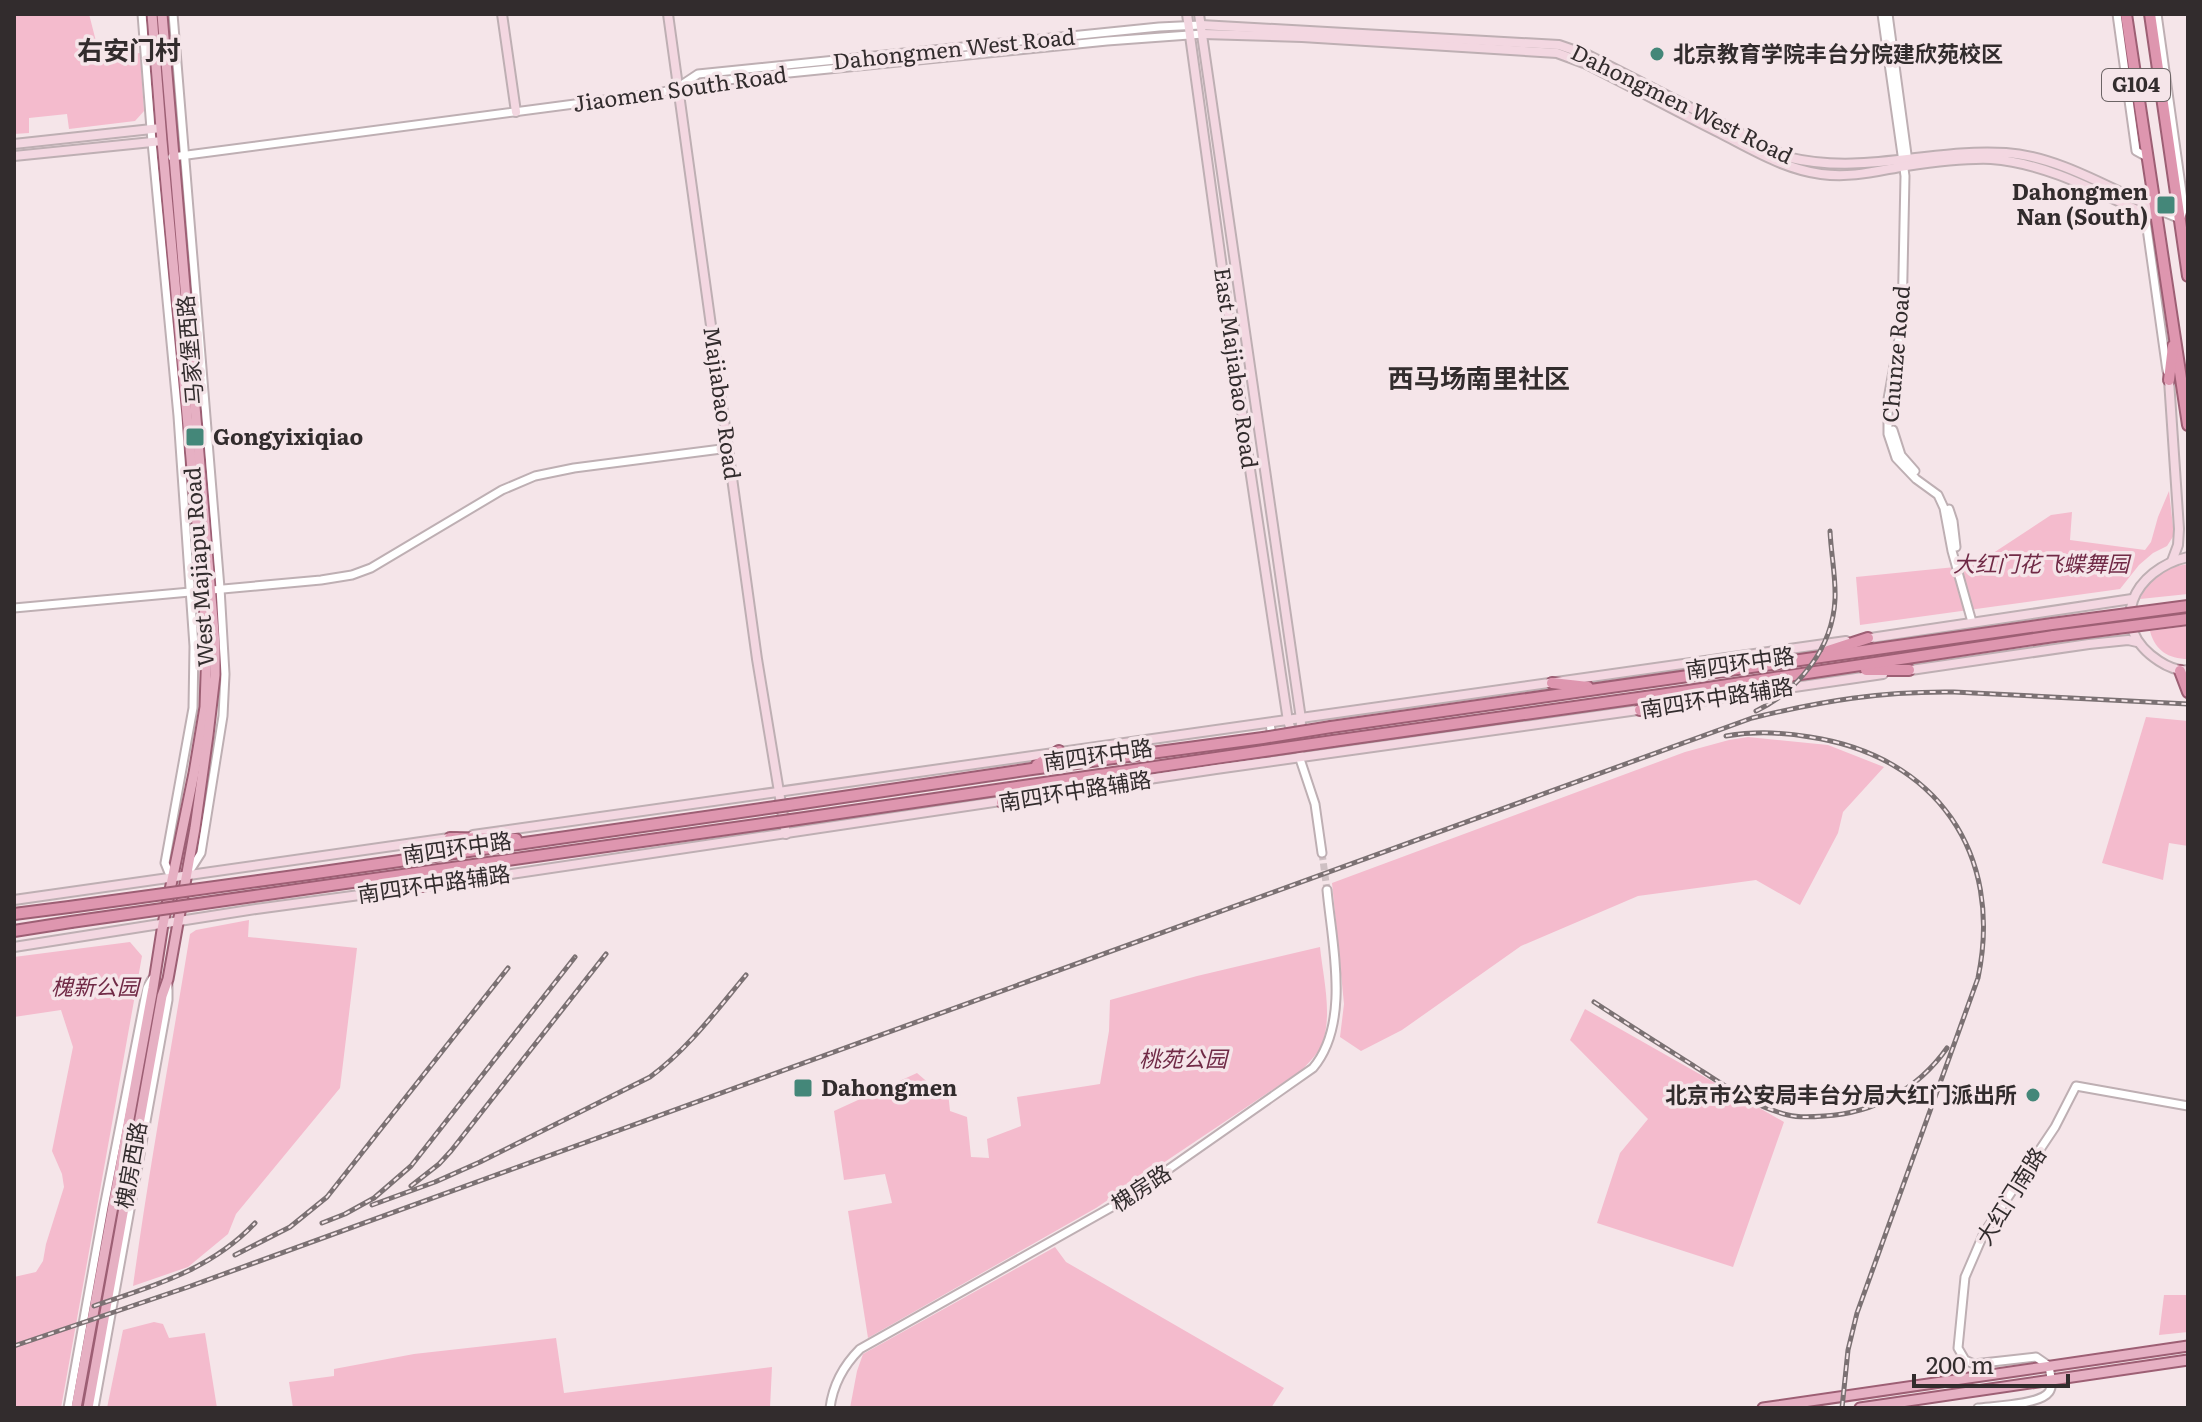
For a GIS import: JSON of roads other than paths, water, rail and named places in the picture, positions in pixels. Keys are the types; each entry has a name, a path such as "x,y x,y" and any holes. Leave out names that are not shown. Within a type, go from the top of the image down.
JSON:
{"highway":[{"name":"G104","path":"2126,14 2152,212 2188,425"},
{"name":"G104","path":"2150,14 2158,77 2184,219 2188,276"},
{"path":"2169,380 2174,332"},
{"name":"南四环中路","path":"14,914 2188,606"},
{"name":"南四环中路","path":"14,931 2188,619"},
{"path":"1801,660 1868,638"},
{"path":"1828,670 1909,670"},
{"path":"2184,671 2188,692"},
{"path":"1552,683 1606,688"},
{"path":"1640,710 1667,700 1716,693 1739,684"},
{"path":"1032,769 1059,751"},
{"path":"1002,802 1063,780"},
{"path":"450,838 550,839"},
{"path":"423,886 488,863"}],"main road":[{"name":"West Majiapu Road","path":"152,14 157,142 211,589 205,707 163,924"},
{"name":"马家堡西路","path":"162,14 211,589 215,675 195,828 178,922"},
{"path":"502,14 516,112"},
{"name":"Majiabao Road","path":"668,14 757,659 786,834"},
{"path":"1199,14 1301,719 1300,759"},
{"name":"East Majiabao Road","path":"1187,19 1288,721 1300,759"},
{"name":"Dahongmen West Road","path":"1202,30 1557,53 1584,63 1785,165 1850,177 1905,163"},
{"name":"Dahongmen West Road","path":"1202,30 1559,45 1588,55 1787,157 1823,165 1847,165 1905,163 1985,153 2026,155 2070,170 2152,212"},
{"path":"14,144 156,129"},
{"path":"14,156 157,142"},
{"path":"2169,380 2179,529 2178,545 2172,561"},
{"path":"2184,671 2168,667 2137,642 2129,611 2132,599 2147,578 2172,561 2188,557"},
{"name":"南四环中路辅路","path":"14,900 2132,599"},
{"name":"南四环中路辅路","path":"14,947 1216,769 2089,644 2137,642"},
{"name":"槐房西路","path":"88,1408 146,1078 178,922"},
{"name":"槐房西路","path":"76,1408 163,924"},
{"path":"1763,1408 2188,1346"},
{"path":"1860,1408 2188,1360"}],"street":[{"path":"142,14 156,129"},
{"path":"173,14 185,156 211,589"},
{"name":"Chunze Road","path":"1885,14 1905,163 1908,250 1906,322 1893,398 1893,433 1901,455 1920,476 1941,492 1948,506 1974,622"},
{"path":"2117,14 2136,151 2147,157"},
{"path":"2157,14 2184,207 2184,219 2152,212 2169,380"},
{"name":"Dahongmen West Road","path":"678,88 698,74 1187,19 1202,30"},
{"name":"Dahongmen West Road","path":"1190,35 1202,30"},
{"name":"Jiaomen South Road","path":"172,157 658,93 759,76 1190,35"},
{"path":"2158,77 2162,49"},
{"path":"157,142 192,591 195,686 165,863 171,878"},
{"path":"14,608 352,575 380,563 502,490 535,476 729,448"},
{"path":"1270,723 1276,762"},
{"path":"1300,759 1315,804 1322,853"},
{"name":"槐房路","path":"830,1408 837,1380 847,1362 860,1349 1114,1206 1313,1068 1326,1045 1337,1005 1327,890"},
{"path":"68,1408 129,1074 147,988 153,977"},
{"path":"94,1408 168,1000 168,979"},
{"name":"大红门南路","path":"2049,1366 2036,1357 1974,1364 1965,1360 1958,1348 1965,1277 1984,1233 2055,1127 2076,1086 2188,1106"},
{"path":"1978,1408 2038,1401 2048,1394 2051,1387 2049,1366"}],"tunnel":[{"path":"1322,853 1327,890"}],"railway":[{"path":"1756,711 1799,680 1828,634 1835,599 1830,531"},
{"path":"14,1346 188,1287 1752,718 1852,698 1928,692 2188,704"},
{"path":"1726,736 1768,733 1810,737 1854,748 1893,765 1925,789 1951,818 1969,852 1980,890 1983,933 1978,978 1857,1313 1848,1350 1842,1408"},
{"path":"411,1186 451,1151 606,954"},
{"path":"322,1223 374,1198 411,1166 575,957"},
{"path":"235,1255 290,1227 327,1197 508,968"},
{"path":"372,1205 480,1162 650,1077 689,1042 746,975"},
{"path":"1594,1002 1738,1094 1762,1106 1797,1117 1843,1114 1878,1104 1923,1076 1947,1048"},
{"path":"94,1306 200,1265 220,1253 255,1223"}],"place":[{"name":"北京教育学院丰台分院建欣苑校区","path":"1657,54"},
{"name":"Dahongmen Nan (South)","path":"2166,205"},
{"name":"Gongyixiqiao","path":"195,437"},
{"name":"Dahongmen","path":"803,1088"},
{"name":"北京市公安局丰台分局大红门派出所","path":"2033,1095"}],"district":[{"name":"右安门村","path":"129,51"},
{"name":"西马场南里社区","path":"1479,379"}],"park label":[{"name":"大红门花飞蝶舞园","path":"2041,564"},
{"name":"槐新公园","path":"95,987"},
{"name":"桃苑公园","path":"1183,1059"}]}
